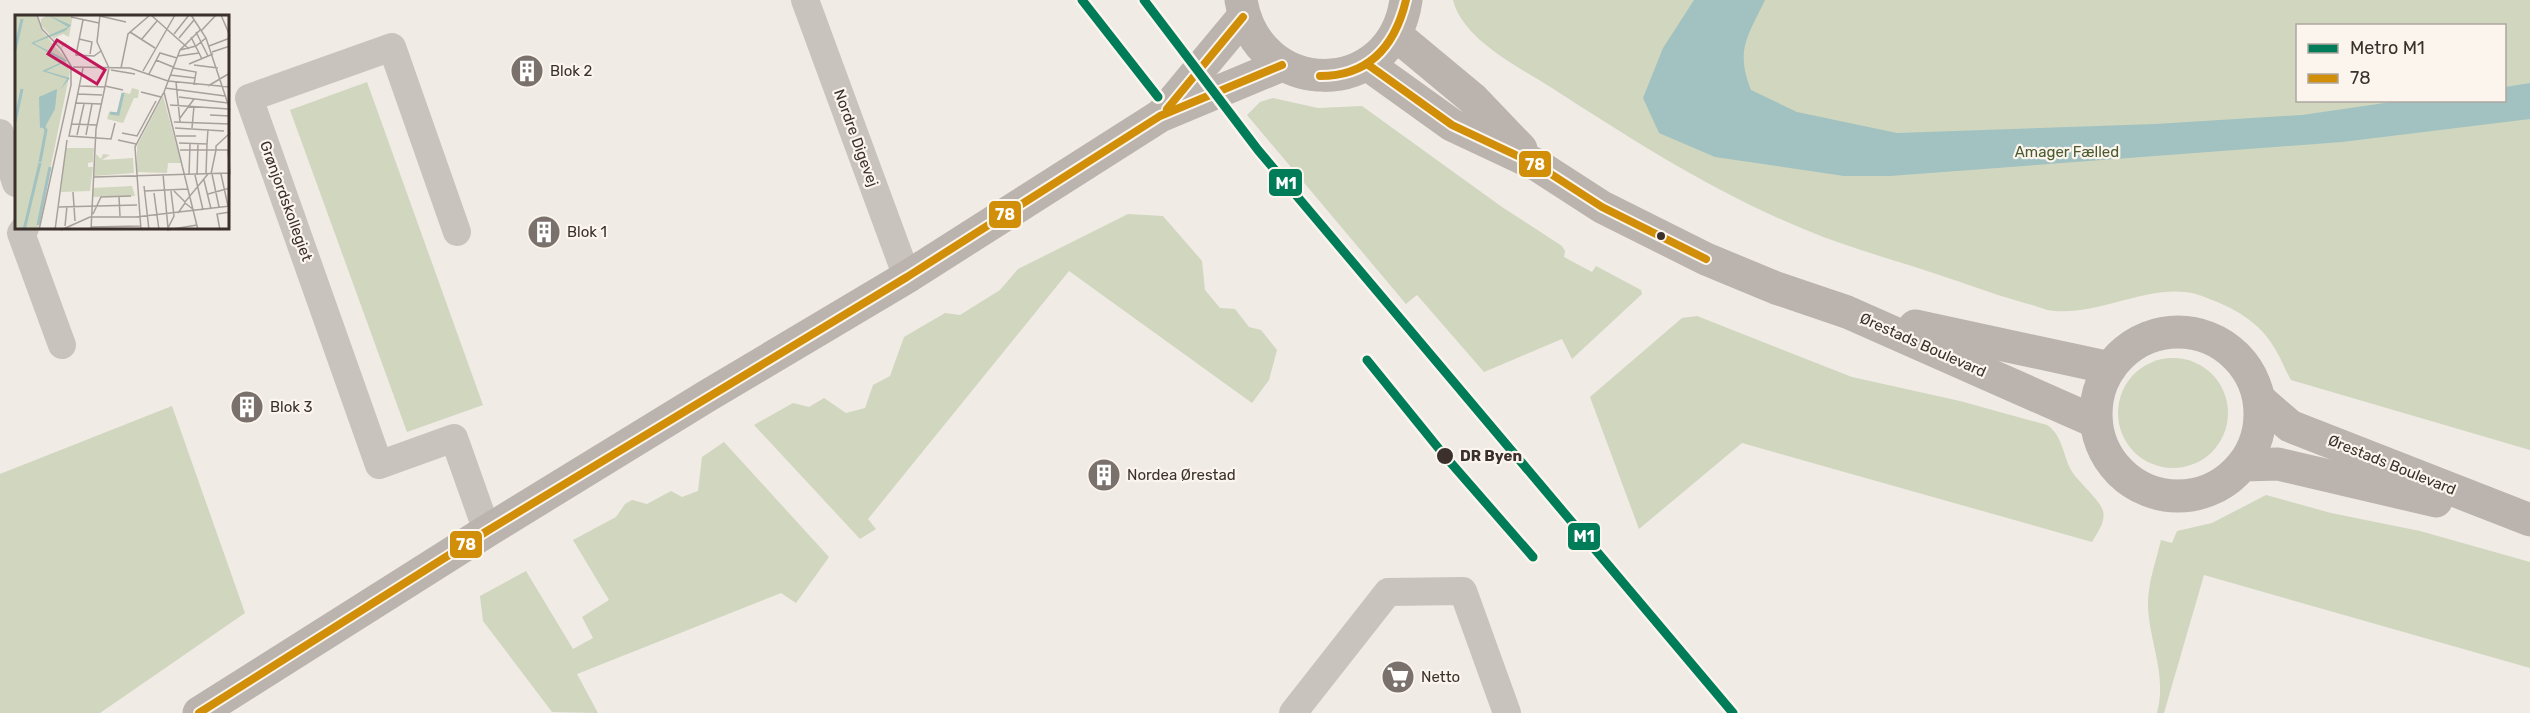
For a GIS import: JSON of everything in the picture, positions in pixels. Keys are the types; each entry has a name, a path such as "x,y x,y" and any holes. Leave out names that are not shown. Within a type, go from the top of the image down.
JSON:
{"street":[{"name":"Nordre Digevej","path":"805,0 907,277"},
{"path":"1242,8 1252,36 1265,52 1282,65 1303,74 1325,76 1347,73 1367,64 1383,51 1396,35 1404,15 1406,0"},
{"path":"1160,116 1242,8"},
{"name":"Ørestads Boulevard","path":"1396,35 1473,99 1536,165"},
{"name":"Grønjordskollegiet","path":"457,232 392,47 249,98 379,465 454,438 487,531"},
{"name":"Ørestads Boulevard","path":"1367,64 1452,125 1536,165 1602,207 1706,259 1776,288 1847,312 2096,422"},
{"path":"199,713 706,396 907,277 1160,116 1282,65"},
{"path":"0,133 15,180"},
{"path":"23,230 21,233 62,345"},
{"name":"Ørestads Boulevard","path":"1847,312 2110,368"},
{"path":"2182,332 2209,337 2233,352 2250,373 2260,400 2260,423 2255,445 2244,465 2226,481 2205,492 2181,497 2158,494 2134,484 2115,468 2102,446 2096,422 2098,394 2110,368 2129,348 2154,335 2182,332"},
{"name":"Ørestads Boulevard","path":"2260,400 2290,426 2530,521"},
{"name":"Ørestads Boulevard","path":"2244,465 2278,464 2530,521"},
{"path":"1293,713 1388,592 1463,591 1507,713"}],"green space":[{"name":"Amager Fælled","path":"1453,0 2530,0 2530,450 2291,380 2271,342 2254,324 2234,310 2199,295 2165,292 2091,308 2052,311 1806,230 1739,200 1676,165 1509,61 1480,40 1468,28"},
{"path":"367,82 483,405 407,432 290,110"},
{"path":"1273,98 1318,108 1362,106 1502,207 1562,246 1565,251 1564,257 1592,272 1596,266 1641,290 1642,294 1572,359 1562,339 1484,372 1417,295 1406,304 1247,115 1260,102"},
{"path":"1128,214 1163,216 1202,261 1205,290 1220,308 1235,309 1249,327 1261,330 1277,350 1269,380 1252,403 1069,271 868,519 876,529 860,539 754,425 793,403 809,407 824,398 846,413 865,408 873,385 890,376 904,337 945,313 960,315 1000,290 1018,269"},
{"path":"1697,316 1852,377 1960,401 2047,425 2059,439 2071,470 2103,511 2102,523 2092,542 1742,443 1639,529 1590,397 1682,318"},
{"path":"2173,358 2194,362 2212,374 2224,392 2228,413 2224,434 2212,452 2194,464 2173,468 2152,464 2134,452 2122,434 2118,413 2122,392 2134,374 2152,362"},
{"path":"172,406 245,613 100,713 0,713 0,474"},
{"path":"724,442 829,557 796,603 781,593 577,674 598,713 552,712 483,621 480,596 526,571 573,649 593,638 582,617 609,600 573,540 616,517 625,504 632,500 647,504 671,491 682,497 698,491 702,457"},
{"path":"2266,495 2331,513 2420,531 2530,562 2530,668 2204,575 2164,713 2157,713 2160,699 2159,673 2149,621 2148,599 2161,540 2172,543 2177,531 2212,523"}],"water":[{"path":"1694,0 1765,0 1749,34 1744,53 1746,76 1751,90 1797,112 1897,133 2155,124 2302,115 2391,102 2506,102 2506,87 2530,83 2530,119 2342,142 1890,176 1844,176 1715,157 1659,133 1643,98 1663,48"}],"metro line":[{"name":"M1","path":"1082,0 1158,97"},
{"name":"M1","path":"1144,0 1258,150 1733,713"},
{"name":"M1","path":"1367,360 1444,455 1533,557"}],"transit line":[{"name":"78","path":"1320,76 1353,71 1377,55 1395,31 1406,0"},
{"name":"78","path":"1167,109 1243,17"},
{"name":"78","path":"1367,64 1452,125 1537,165 1602,207 1706,259"},
{"name":"78","path":"199,713 487,531 907,277 1160,116 1282,65"}],"place":[{"name":"Blok 2","path":"527,71"},
{"name":"Blok 1","path":"544,232"},
{"name":"Blok 3","path":"247,407"},
{"name":"DR Byen","path":"1445,456"},
{"name":"Nordea Ørestad","path":"1104,475"},
{"name":"Netto","path":"1398,677"}]}
